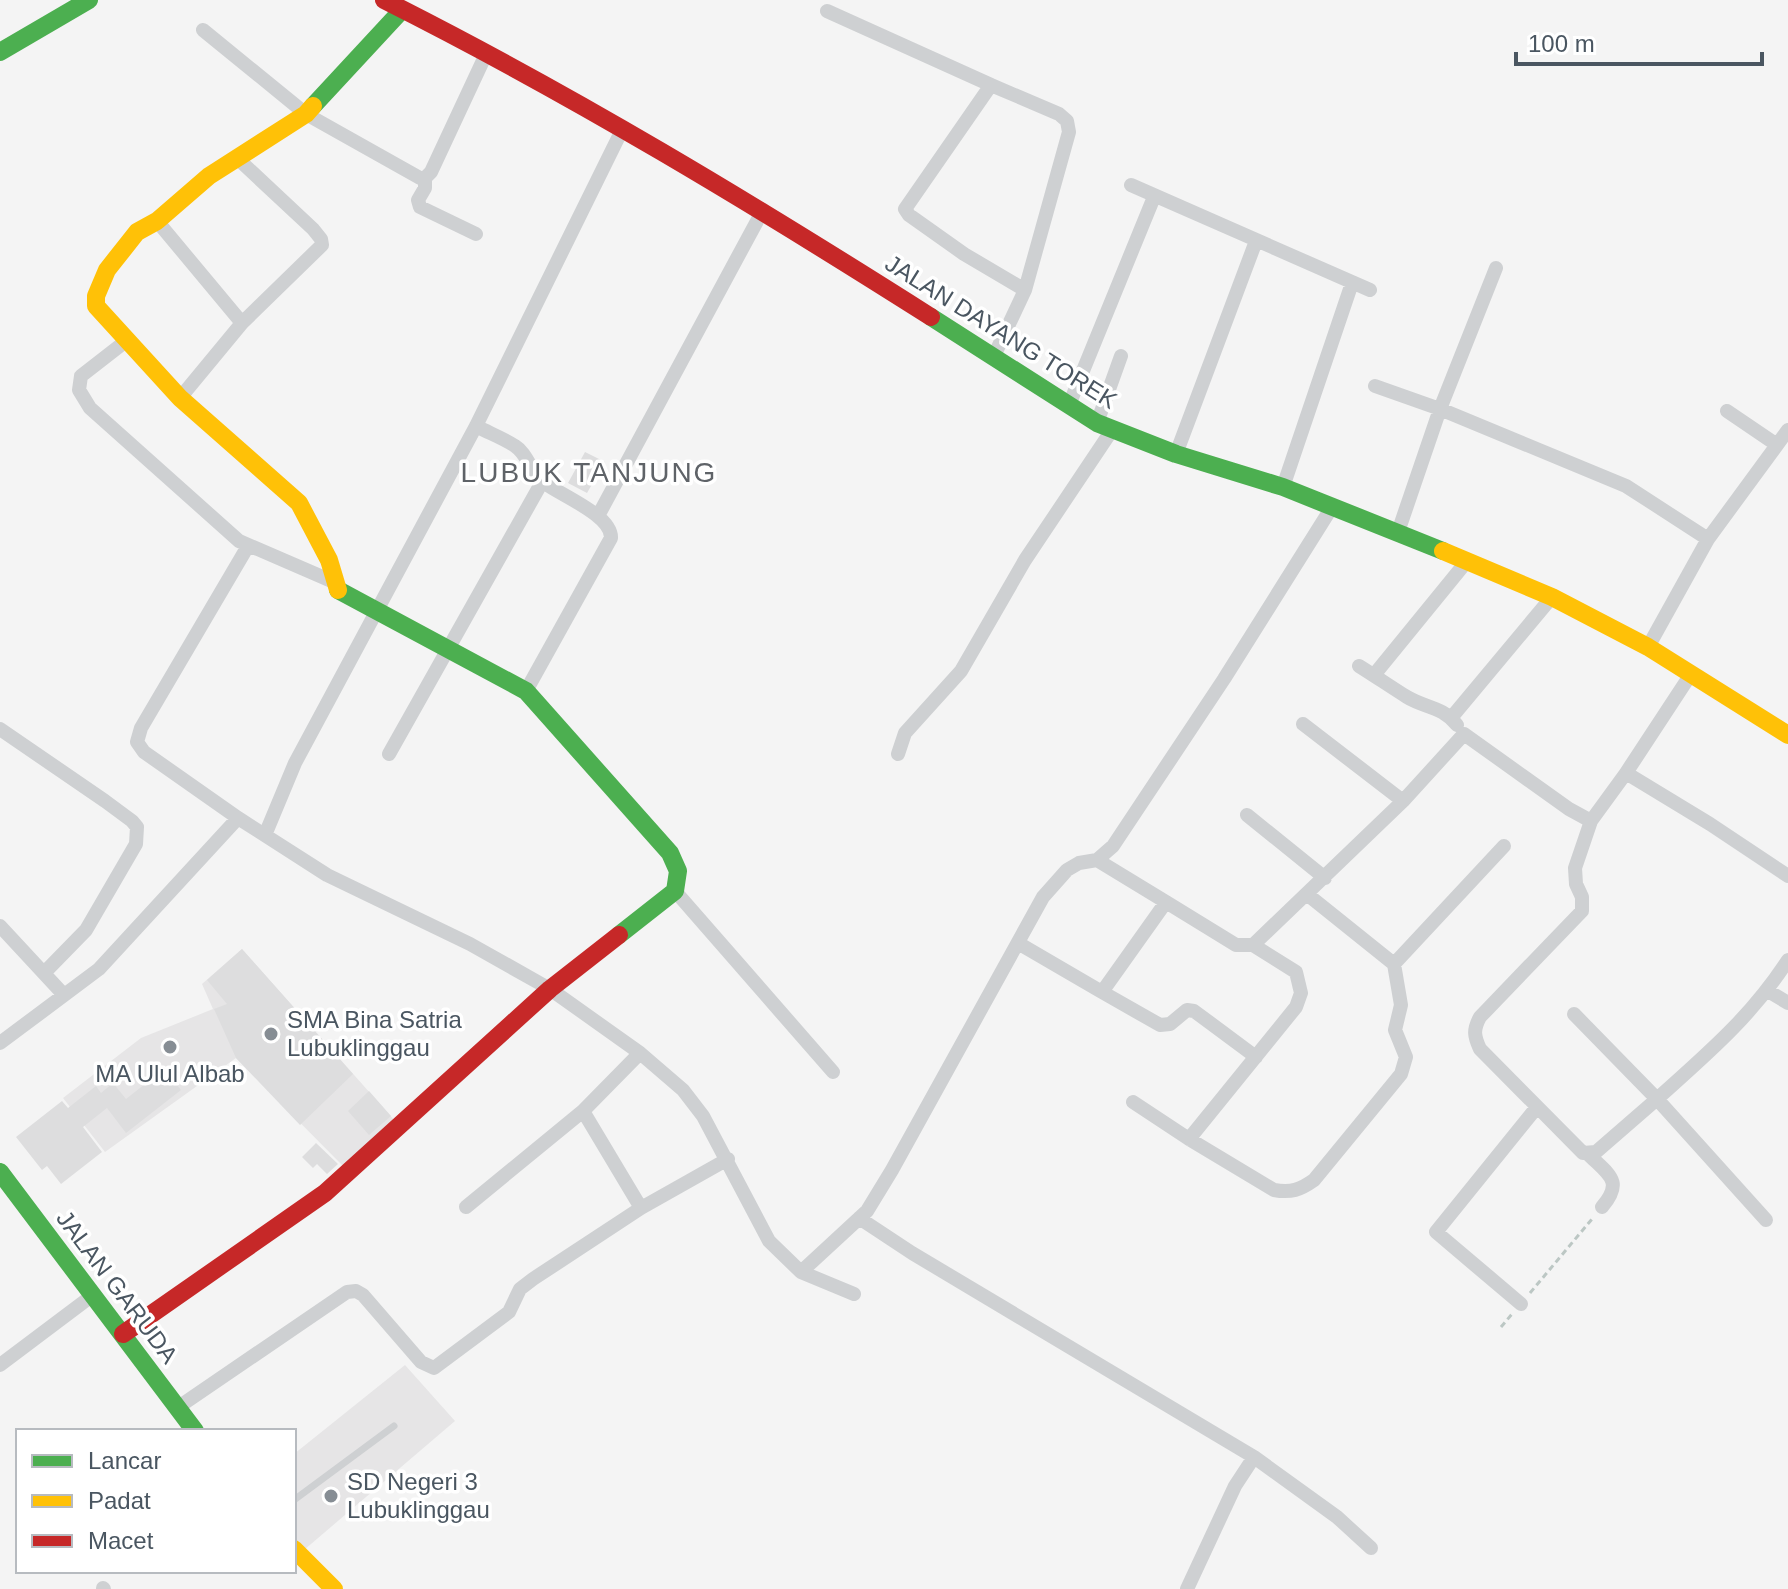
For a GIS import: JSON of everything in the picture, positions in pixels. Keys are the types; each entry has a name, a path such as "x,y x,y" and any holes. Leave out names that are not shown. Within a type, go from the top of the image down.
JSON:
{"main road":[{"path":"0,52 89,0"},
{"name":"JALAN DAYANG TOREK","path":"384,0 487,52 763,210 1105,426 1176,454 1283,487 1552,597 1648,647 1788,735"},
{"path":"123,1334 325,1193 550,989 675,891 680,876 678,863 526,691 340,593 329,560 299,503 180,398 101,314 94,298 100,281 134,233 148,222 157,221 209,176 306,114 402,10"},
{"name":"JALAN GARUDA","path":"0,1172 193,1429"},
{"path":"296,1551 334,1589"}],"street":[{"path":"827,11 1059,114 1067,121 1069,132 1025,290 994,356"},
{"path":"203,30 306,114 425,178"},
{"path":"476,234 420,207 418,200 425,188 425,178 431,172 487,52"},
{"path":"991,85 905,209 964,254 1025,290"},
{"path":"265,835 295,763 476,426 622,130"},
{"path":"180,398 242,323 322,245 313,229 237,158"},
{"path":"1131,185 1370,290"},
{"path":"1069,405 1154,197"},
{"path":"598,516 763,210"},
{"path":"157,221 242,323"},
{"path":"1176,454 1256,241"},
{"path":"1398,532 1440,409 1496,268"},
{"path":"1283,487 1352,283"},
{"path":"126,341 81,376 79,390 90,408 239,541 334,582"},
{"path":"898,754 905,733 961,671 1105,426 1121,356"},
{"path":"1375,386 1440,409 1626,486 1708,539"},
{"path":"1727,411 1777,445"},
{"path":"476,426 518,447 528,466 542,482 598,516 608,525 611,538 526,691"},
{"path":"1648,647 1708,539 1788,430"},
{"path":"389,754 542,482"},
{"path":"801,1272 867,1211 1043,897 1067,870 1079,863 1097,860 1113,846 1224,679 1332,507"},
{"path":"248,546 141,728 137,742 144,752 327,875 470,944 550,989 640,1053 683,1090 703,1116 769,1241 801,1272 854,1294"},
{"path":"1374,675 1467,561"},
{"path":"1451,718 1552,597"},
{"path":"1359,666 1411,700 1432,705 1451,718 1464,734 1569,809 1591,821"},
{"path":"1602,1207 1613,1193 1612,1178 1480,1049 1474,1028 1480,1017 1582,911 1575,868 1591,821 1691,674"},
{"path":"1303,724 1403,801"},
{"path":"0,729 105,801 137,827 136,844 86,930 45,972"},
{"path":"1253,945 1403,801 1464,734"},
{"path":"1626,773 1788,876"},
{"path":"1247,815 1325,878"},
{"path":"0,1043 120,948 238,818"},
{"path":"1394,964 1504,846"},
{"path":"1097,860 1236,945 1253,945 1296,972 1301,993 1296,1007 1189,1139"},
{"path":"675,891 833,1072"},
{"path":"1133,1102 1274,1190 1300,1190 1314,1180 1401,1074 1406,1057 1395,1030 1401,1005 1394,964 1308,895"},
{"path":"1102,992 1166,902"},
{"path":"0,926 64,995"},
{"path":"1018,943 1160,1025 1170,1024 1187,1010 1194,1011 1256,1057"},
{"path":"1589,1155 1740,1024 1768,991 1788,960"},
{"path":"1768,991 1788,1003"},
{"path":"1574,1014 1657,1099 1766,1220"},
{"path":"466,1207 583,1111 640,1053"},
{"path":"1521,1304 1436,1232 1537,1107"},
{"path":"583,1111 641,1208"},
{"path":"177,1408 347,1292 356,1291 363,1295 421,1362 434,1368 509,1312 520,1289 533,1279 641,1208 728,1159"},
{"path":"859,1218 912,1253 1254,1457 1337,1517 1371,1548"},
{"path":"0,1365 93,1295"},
{"path":"1187,1589 1235,1486 1254,1457"}],"lane":[{"path":"296,1499 394,1426"}],"path":[{"path":"1501,1327 1602,1207"}],"shaded area":[{"path":"242,949 395,1121 344,1167 236,1058 105,1152 63,1098 141,1038 213,1009 202,984"},
{"name":"SD Negeri 3 Lubuklinggau","path":"405,1365 455,1421 304,1550 296,1540 296,1452"}],"building":[{"path":"585,452 605,462 587,493 568,483"},
{"name":"SMA Bina Satria Lubuklinggau","path":"242,949 353,1074 300,1125 236,1058 214,1009 227,1004 207,980"},
{"path":"164,1069 181,1090 126,1133 107,1108 83,1127 102,1152 61,1184 47,1166 42,1170 16,1137 62,1101 68,1108 96,1086 101,1093 113,1083 126,1099"},
{"path":"369,1091 391,1116 369,1135 348,1111"},
{"path":"316,1143 338,1164 327,1174 317,1164 313,1168 302,1157"}],"traffic: fast":[{"path":"0,52 89,0"},
{"path":"313,106 402,10"},
{"path":"931,317 1097,423 1176,454 1283,487 1443,551"},
{"path":"338,590 526,691 670,853 678,871 675,891 619,935"},
{"path":"0,1172 193,1429"}],"traffic: slow":[{"path":"313,106 306,114 209,176 157,221 137,232 107,270 96,296 96,306 180,398 299,503 329,560 338,590"},
{"path":"1443,551 1552,597 1648,647 1788,735"},
{"path":"296,1551 334,1589"}],"traffic: jam":[{"path":"384,0 662,152 931,317"},
{"path":"123,1334 325,1193 550,989 619,935"}],"place":[{"name":"SMA Bina Satria Lubuklinggau","path":"271,1034"},
{"name":"MA Ulul Albab","path":"170,1047"},
{"name":"SD Negeri 3 Lubuklinggau","path":"331,1496"}],"district":[{"name":"LUBUK TANJUNG","path":"589,472"}]}
